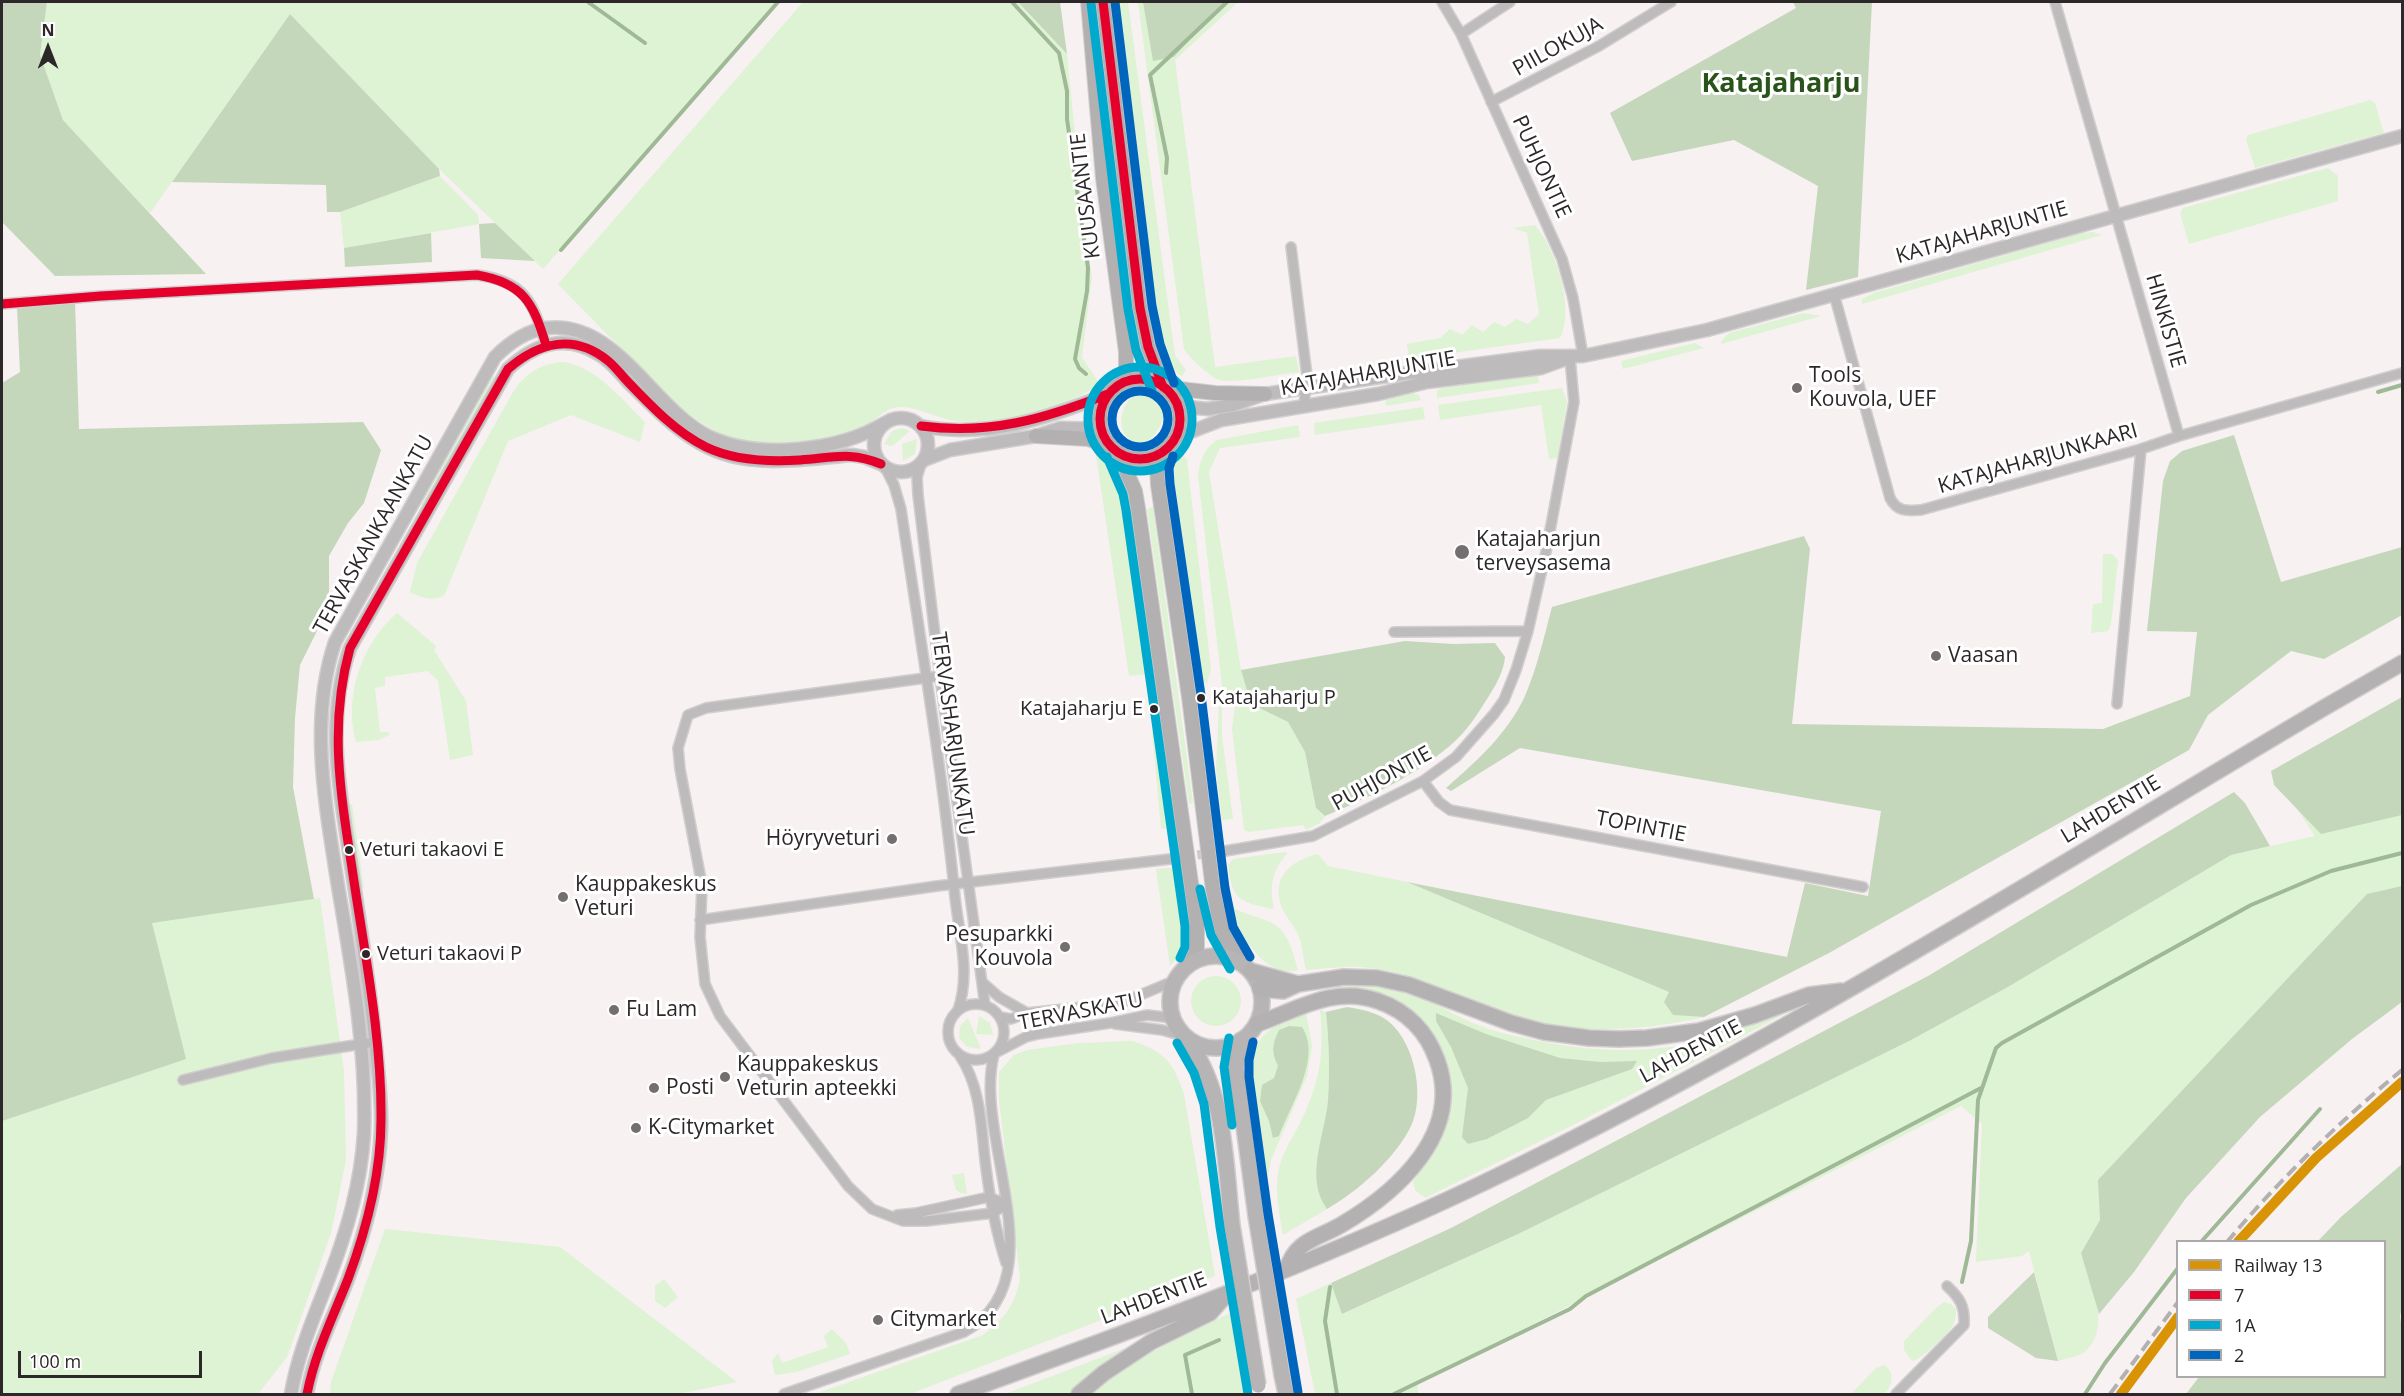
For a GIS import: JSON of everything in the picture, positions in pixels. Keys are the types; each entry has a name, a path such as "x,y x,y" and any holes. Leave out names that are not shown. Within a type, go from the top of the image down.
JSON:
{"highway":[{"name":"LAHDENTIE","path":"958,1395 1338,1249 1481,1184 1724,1060 2403,663"},
{"path":"1245,967 1298,984"},
{"path":"1260,989 1283,991 1298,984 1344,977 1377,978 1409,985 1482,1013 1544,1032 1619,1039 1699,1031 1755,1015 1809,995 1847,990"},
{"path":"1257,1024 1320,999 1342,996 1374,999 1400,1011 1420,1029 1434,1052 1443,1083 1443,1097 1437,1125 1421,1159 1405,1178 1365,1210 1304,1244 1292,1254 1287,1269"},
{"path":"1079,1395 1104,1373 1151,1342 1210,1313 1227,1293"}],"main road":[{"name":"KUUSAANTIE","path":"1088,2 1103,178 1126,352 1126,371 1121,384"},
{"name":"KUUSAANTIE","path":"1103,2 1140,308 1148,347 1163,387"},
{"path":"1036,436 1088,439 1114,449 1135,459 1153,457 1161,453 1174,438 1179,426 1177,406 1169,392 1163,387 1153,382 1131,380 1108,394 1101,411 1101,429 1114,449 1135,490 1197,925 1197,948 1191,963 1176,980 1170,999 1173,1018 1205,1068 1216,1101 1232,1225 1259,1390"},
{"path":"1163,387 1215,393 1265,394"},
{"path":"1161,453 1157,467 1158,485 1189,697 1213,890 1222,931 1260,989 1262,1007 1257,1024 1241,1041 1214,1048 1204,1046 1187,1037"},
{"path":"1191,963 1216,956 1228,958 1245,967"},
{"path":"1241,1041 1236,1067 1256,1216 1286,1395"}],"street":[{"name":"PUHJONTIE","path":"1442,2 1461,34 1562,259 1574,298 1583,356"},
{"path":"1461,34 1510,2"},
{"name":"PIILOKUJA","path":"1491,102 1599,46 1671,2"},
{"name":"HINKISTIE","path":"2055,2 2179,436"},
{"name":"KATAJAHARJUNTIE","path":"1177,406 1208,409 1233,405 1265,394 1306,388 1540,356 1583,356 1707,330 2403,136"},
{"path":"1291,247 1307,376 1304,405"},
{"path":"2,304 102,296 477,275 507,281 519,290 532,307 546,345 572,344 599,354 677,428 693,440 728,455 769,461 852,455 864,457 898,472 906,472 950,450 1036,436 1061,428 1101,429"},
{"name":"KATAJAHARJUNKAARI","path":"1834,294 1890,498 1899,509 1922,510 2403,373"},
{"path":"541,329 564,327 576,329 595,338 610,349 691,425 708,436 753,449 813,446 854,438 900,418 915,421 921,426 929,442 923,462"},
{"name":"TERVASKANKAANKATU","path":"291,1395 295,1368 305,1336 350,1218 357,1191 364,1136 362,1044 330,834 323,762 321,713 327,665 343,628 495,357 507,345 525,334 541,329"},
{"name":"TERVASKANKAANKATU","path":"307,1395 317,1351 347,1282 368,1218 377,1172 381,1127 376,1042 336,760 336,707 342,670 361,627 508,369 521,356 546,345"},
{"name":"PUHJONTIE","path":"1225,851 1313,836 1424,781 1456,757 1494,714 1511,684 1528,632 1575,402 1570,357"},
{"name":"KATAJAHARJUNTIE","path":"1174,438 1221,420 1378,394 1427,382 1541,368 1570,357"},
{"path":"921,426 969,430 1011,426 1072,409 1108,394"},
{"path":"883,465 875,452 874,443 879,429 885,423"},
{"path":"2117,704 2141,449"},
{"name":"TERVASHARJUNKATU","path":"923,462 917,477 918,495 985,1005"},
{"name":"TERVASHARJUNKATU","path":"883,465 894,485 901,509 954,884 965,975 963,997 958,1010"},
{"path":"1394,632 1528,632"},
{"path":"940,676 706,708 688,715 678,748 702,885 700,920 705,984 720,1016 861,1201 893,1218 911,1221 993,1213 1005,1204"},
{"name":"TOPINTIE","path":"1424,781 1439,802 1450,810 1863,888"},
{"path":"700,920 969,882 1179,858"},
{"name":"TERVASKATU","path":"1000,1017 1011,1019 1027,1013 1113,1004 1176,980"},
{"path":"982,982 999,997 1027,1013"},
{"path":"784,1395 973,1327 996,1305 1006,1284 1008,1268 1010,1237 992,1100 991,1067 1005,1035 1000,1017 985,1005 976,1004 958,1010 948,1024 947,1033 949,1042 971,1075 977,1096 989,1197 1008,1268"},
{"name":"TERVASKATU","path":"996,1053 1026,1037 1147,1015 1173,1018"},
{"path":"1110,1023 1162,1030 1187,1037"},
{"path":"183,1080 272,1058 376,1042"},
{"path":"960,1056 977,1061 996,1053"},
{"path":"882,1213 904,1215 989,1197 1005,1204"},
{"path":"1896,1395 1964,1324 1965,1312 1962,1302 1947,1286"}],"green space":[{"path":"2,2 47,2 40,55 63,120 206,274 55,276 2,222"},
{"path":"47,2 779,2 543,269 439,169 290,14 150,213 63,120 40,55"},
{"path":"803,2 1018,2 1067,54 1084,225 1092,276 1082,357 1100,385 1068,401 1011,418 992,421 956,421 913,408 899,407 884,412 864,427 836,436 777,444 751,442 729,436 690,415 672,400 558,284"},
{"path":"1018,2 1060,2 1067,54"},
{"path":"1111,2 1128,2 1174,349 1176,357 1186,370 1182,376 1165,358 1151,316"},
{"path":"1138,2 1238,2 1175,60 1215,367 1296,356 1299,372 1247,380 1219,380 1210,375 1184,349"},
{"path":"1143,2 1224,2 1174,57 1153,61"},
{"path":"1793,2 1872,2 1858,277 1806,290 1818,186 1734,140 1632,161 1610,113 1796,8"},
{"path":"290,14 439,169 440,176 340,212 327,212 326,185 172,182"},
{"path":"1101,65 1104,65 1135,332 1133,332 1116,217"},
{"path":"2370,100 2375,103 2384,133 2255,168 2246,140 2248,135"},
{"path":"2328,168 2338,176 2338,201 2189,244 2180,213 2183,208"},
{"path":"440,176 478,215 479,224 344,248 340,212"},
{"path":"495,223 535,261 481,258 479,224"},
{"path":"1535,225 1550,249 1561,280 1565,311 1560,338 1409,359 1407,344 1440,338 1450,329 1462,335 1472,325 1483,332 1494,322 1505,327 1516,319 1528,324 1539,314 1527,233 1513,228"},
{"path":"2093,232 2102,235 1862,304 1862,299 1874,293 2081,233"},
{"path":"431,233 432,262 345,267 344,248"},
{"path":"75,301 79,429 363,422 381,450 364,503 348,523 329,556 329,599 300,665 295,718 293,787 314,899 152,923 186,1059 2,1121 2,383 20,372 17,308"},
{"path":"1804,313 1821,316 1721,344 1729,333"},
{"path":"1695,343 1704,348 1623,369 1621,361"},
{"path":"564,362 576,365 598,378 618,394 645,422 640,442 571,415 508,441 444,596 427,598 410,592 417,563 513,392 523,379 535,370 548,364"},
{"path":"490,375 496,378 432,493 424,506 419,505"},
{"path":"1538,375 1539,383 1437,398 1437,391 1441,388"},
{"path":"1562,388 1567,402 1558,458 1549,459 1541,405 1440,420 1438,405"},
{"path":"1138,391 1145,392 1156,399 1160,403 1163,414 1159,428 1145,447 1134,443 1125,435 1122,424 1125,405"},
{"path":"1411,393 1419,395 1421,400 1386,406 1385,399"},
{"path":"1423,407 1425,419 1315,435 1314,423"},
{"path":"1298,425 1300,437 1220,448 1209,472 1241,670 1251,704 1288,722 1305,752 1316,808 1325,816 1320,823 1306,830 1303,825 1249,832 1244,830 1232,729 1235,706 1222,686 1198,475 1203,455 1217,440"},
{"path":"902,428 910,431 892,446 884,444 892,431"},
{"path":"2234,435 2281,582 2402,547 2402,615 2324,659 2291,651 2208,715 2189,750 1829,953 1704,1017 1673,1015 1664,1002 1669,992 1407,882 1787,957 1805,883 1868,896 1881,811 1520,748 1451,791 1446,788 1490,746 1518,710 1533,674 1552,607 1804,536 1810,549 1792,724 2103,729 2190,696 2197,632 2147,631 2163,481 2170,461 2182,451"},
{"path":"917,439 915,454 903,461 902,444"},
{"path":"1178,452 1187,459 1211,669 1207,684 1203,681 1195,656 1168,493 1168,470"},
{"path":"1096,455 1117,476 1129,510 1148,656 1147,674 1129,676"},
{"path":"1153,507 1193,803 1189,804 1147,509"},
{"path":"2103,554 2112,554 2118,560 2111,624 2108,631 2091,633 2093,604 2102,603"},
{"path":"397,613 436,646 434,650 466,701 473,755 450,760 438,681 428,671 385,677 385,686 375,688 380,732 389,732 389,735 378,740 356,742 352,707 359,672 374,639"},
{"path":"1405,641 1453,644 1495,643 1505,657 1496,684 1479,712 1450,746 1398,781 1325,816 1316,808 1305,752 1288,722 1251,704 1241,670"},
{"path":"2402,697 2402,815 2321,834 2274,785 2271,771"},
{"path":"1219,706 1222,706 1222,736 1233,819 1222,820 1216,769"},
{"path":"2402,706 2402,983 2099,1187 2100,1220 2081,1254 2097,1304 2097,1330 2093,1342 2082,1354 2058,1361 2029,1251 2022,1256 1976,1262 1982,1124 1961,1106 1457,1363 1417,1381 1418,1393 1315,1394 1296,1299 1331,1283 1343,1314 1516,1235 2231,855 2315,836 2285,791"},
{"path":"1152,731 1156,731 1163,748 1174,828 1161,829"},
{"path":"2234,792 2245,803 2270,846 2231,855 2006,988 1911,1040 1516,1235 1342,1314 1331,1283 1451,1228 1928,976"},
{"path":"352,804 364,888 360,889 348,805"},
{"path":"1285,852 1287,854 1278,866 1273,879 1274,908 1251,904 1239,897 1232,886 1228,865 1233,859"},
{"path":"1318,854 1328,866 1407,882 1669,992 1673,1015 1704,1017 1634,1028 1563,1027 1498,1012 1421,980 1381,969 1340,967 1306,970 1300,941 1282,908 1279,888 1285,872 1299,861"},
{"path":"1156,869 1177,870 1181,878 1188,937 1180,955 1170,966"},
{"path":"2402,886 2402,1002 2352,1039 2260,1117 2186,1198 2134,1272 2099,1314 2081,1253 2100,1220 2098,1180 2367,894"},
{"path":"320,898 344,1071 346,1160 331,1233 287,1357 258,1394 2,1394 2,1120 150,922"},
{"path":"1230,906 1270,922 1281,930 1289,943 1298,970 1286,971 1275,968 1264,961 1246,940"},
{"path":"1216,976 1225,978 1236,987 1241,1001 1239,1010 1230,1021 1216,1026 1207,1024 1196,1015 1191,1001 1193,992 1202,981"},
{"path":"1353,985 1401,991 1429,1001 1472,1023 1502,1033 1565,1046 1609,1050 1652,1049 1695,1043 1798,1007 1573,1125 1425,1198 1415,1190 1413,1182 1440,1139 1447,1121 1450,1091 1416,1015 1389,996 1367,989 1335,989 1335,986"},
{"path":"1347,1007 1382,1017 1402,1037 1414,1067 1417,1098 1411,1126 1396,1150 1363,1184 1327,1209 1320,1197 1316,1170 1328,1100 1329,1056 1326,1012"},
{"path":"1320,1010 1326,1012 1329,1078 1328,1100 1319,1156 1318,1185 1327,1209 1283,1235 1277,1179 1283,1155 1310,1101 1318,1076 1322,1038"},
{"path":"1306,1012 1312,1046 1307,1076 1271,1160 1265,1192 1249,1069 1256,1046 1263,1036 1273,1027"},
{"path":"1436,1013 1486,1034 1560,1058 1600,1062 1637,1061 1632,1069 1546,1100 1528,1118 1487,1139 1468,1144 1462,1137 1468,1088 1451,1047 1436,1021"},
{"path":"979,1016 990,1023 993,1035 976,1034"},
{"path":"968,1018 981,1049 967,1047 959,1038 960,1026"},
{"path":"1289,1026 1302,1027 1309,1053 1307,1067 1279,1136 1273,1138 1269,1121 1260,1101 1262,1085 1274,1078 1278,1066 1273,1052 1275,1040 1279,1030"},
{"path":"1133,1041 1153,1050 1167,1060 1184,1094 1215,1276 910,1394 815,1394 983,1335 1003,1317 1012,1304 1020,1278 999,1100 999,1072 1014,1055 1027,1050 1079,1043"},
{"path":"2402,1164 2402,1307 2400,1316 2402,1394 2186,1394 2198,1378 2386,1378 2386,1240 2319,1240 2341,1217"},
{"path":"964,1173 967,1194 956,1190 952,1175"},
{"path":"385,1229 560,1247 737,1382 678,1394 330,1394 331,1382"},
{"path":"2034,1272 2058,1361 2036,1358 1988,1328 1988,1317"},
{"path":"664,1279 678,1297 665,1308 655,1301 655,1286"},
{"path":"1944,1302 1956,1309 1956,1318 1952,1327 1935,1345 1912,1361 1904,1350 1904,1341"},
{"path":"1234,1311 1249,1394 1091,1394 1124,1369"},
{"path":"832,1329 846,1343 850,1354 796,1372 775,1375 772,1361 778,1353 782,1363 828,1347 824,1336"},
{"path":"1128,1347 1129,1349 1109,1361 1070,1394 1005,1394"},
{"path":"1885,1365 1892,1380 1884,1394 1851,1394 1876,1368"}],"waterway":[{"path":"588,2 645,43"},
{"path":"561,250 778,2"},
{"path":"1012,2 1059,53 1067,91 1067,119 1088,268 1087,291 1075,359 1079,368 1086,374"},
{"path":"1166,173 1167,158 1150,75 1227,2"},
{"path":"2378,392 2402,385"},
{"path":"1962,1282 1971,1241 1978,1100 1996,1048 2251,905 2331,871 2402,853"},
{"path":"1394,1394 1570,1309 1586,1296 1981,1088"},
{"path":"2203,1240 2320,1109"},
{"path":"2085,1394 2105,1363 2176,1271"},
{"path":"1330,1287 1325,1321 1337,1394"},
{"path":"1192,1394 1185,1355 1219,1340"}],"tunnel":[{"path":"1184,857 1225,851"}],"railway":[{"path":"2229,1240 2311,1152 2402,1070"},
{"path":"2110,1394 2176,1305"}],"rail line":[{"name":"13","path":"2240,1240 2316,1158 2402,1082"},
{"name":"13","path":"2121,1394 2176,1320"}],"transit line":[{"name":"7","path":"1103,2 1140,308 1148,347 1163,387"},
{"name":"2","path":"1115,2 1152,306 1160,344 1174,383"},
{"name":"1A","path":"1091,3 1128,309 1136,350 1152,391"},
{"name":"7","path":"2,304 101,296 477,275 505,283 524,297 531,306 546,345"},
{"name":"7","path":"307,1394 320,1350 361,1240 372,1201 379,1160 381,1120 379,1057 348,840 339,758 338,731 344,676 350,648 508,369 519,360 544,348 569,344 581,346 610,362 647,401 675,426 695,441 717,452 740,458 788,461 850,456 881,464"},
{"name":"1A","path":"1140,367 1160,371 1177,382 1188,399 1192,419 1188,439 1177,456 1160,467 1140,471 1120,467 1103,456 1092,439 1088,419 1092,399 1103,382 1120,371 1140,367"},
{"name":"7","path":"1140,379 1155,382 1168,391 1177,404 1180,419 1177,434 1168,447 1155,456 1140,459 1125,456 1112,447 1103,434 1100,419 1103,404 1112,391 1125,382 1140,379"},
{"name":"2","path":"1140,391 1151,393 1160,399 1166,408 1168,419 1166,430 1160,439 1151,445 1140,447 1129,445 1120,439 1114,430 1112,419 1114,408 1120,399 1129,393 1140,391"},
{"name":"7","path":"921,426 970,428 1017,423 1062,411 1108,394"},
{"name":"2","path":"1173,456 1169,468 1170,484 1201,695 1225,888 1233,927 1250,957"},
{"name":"1A","path":"1107,457 1123,494 1126,510 1185,926 1185,947 1180,958"},
{"name":"1A","path":"1200,889 1211,935 1230,969"},
{"name":"1A","path":"1229,1038 1224,1067 1232,1125"},
{"name":"2","path":"1253,1042 1249,1060 1249,1077 1268,1214 1298,1392"},
{"name":"1A","path":"1177,1043 1194,1073 1204,1104 1220,1227 1248,1394"}],"place":[{"name":"Tools Kouvola, UEF","path":"1797,388"},
{"name":"Katajaharjun terveysasema","path":"1462,552"},
{"name":"Vaasan","path":"1936,656"},
{"name":"Katajaharju P","path":"1201,698"},
{"name":"Katajaharju E","path":"1154,709"},
{"name":"Höyryveturi","path":"892,839"},
{"name":"Veturi takaovi E","path":"349,850"},
{"name":"Kauppakeskus Veturi","path":"563,897"},
{"name":"Pesuparkki Kouvola","path":"1065,947"},
{"name":"Veturi takaovi P","path":"366,954"},
{"name":"Fu Lam","path":"614,1010"},
{"name":"Kauppakeskus Veturin apteekki","path":"725,1077"},
{"name":"Posti","path":"654,1088"},
{"name":"K-Citymarket","path":"636,1128"},
{"name":"Citymarket","path":"878,1320"}],"district":[{"name":"Katajaharju","path":"1781,84"}]}
